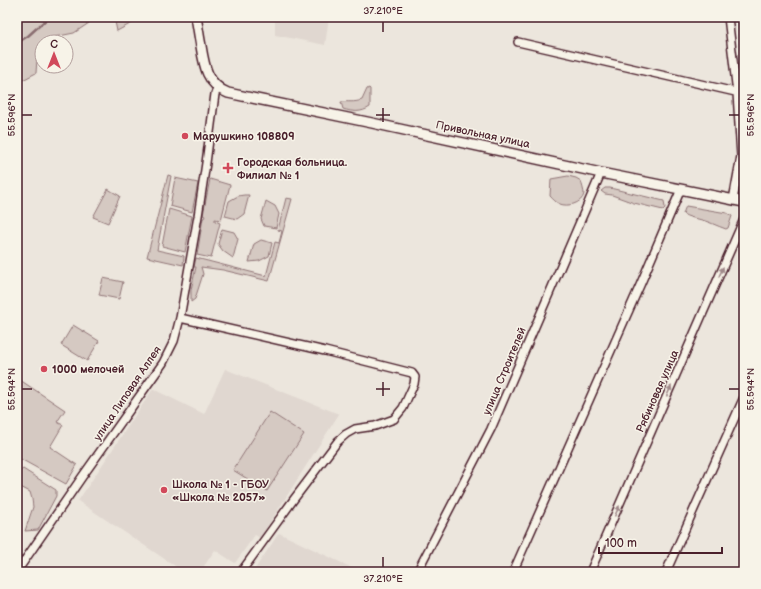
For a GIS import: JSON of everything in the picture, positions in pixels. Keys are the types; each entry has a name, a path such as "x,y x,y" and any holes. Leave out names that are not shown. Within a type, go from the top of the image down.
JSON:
{"street":[{"path":"196,17 206,67 211,80 218,87"},
{"path":"728,17 741,94 741,156 733,200"},
{"path":"518,42 741,94"},
{"name":"Привольная улица","path":"218,87 228,93 744,202"},
{"name":"улица Липовая Аллея","path":"19,571 163,363 174,340 180,318 198,216 215,94 218,87"},
{"name":"улица Строителей","path":"417,572 491,429 601,173"},
{"path":"513,572 681,189"},
{"name":"Рябиновая улица","path":"590,572 744,219"},
{"path":"180,318 339,354 412,373 415,377 414,384 403,408 394,419 376,426 355,429 338,441 241,572"},
{"path":"666,572 744,397"}],"shaded area":[{"path":"17,17 86,17 89,23 74,33 34,34 34,74 17,83"},
{"path":"114,17 143,17 117,31"},
{"path":"275,17 329,17 325,45 275,35"},
{"path":"369,88 370,107 357,111 343,109 341,102 354,102 362,100 367,89"},
{"path":"168,175 171,176 157,250 184,256 183,265 147,257"},
{"path":"568,176 581,181 584,194 580,200 574,204 563,205 550,196 551,179"},
{"path":"175,178 198,183 192,212 170,206"},
{"path":"210,179 230,185 221,220 215,219 215,221 220,223 211,258 197,255 203,218 205,216 203,215"},
{"path":"605,188 664,201 665,208 663,210 605,194 601,191"},
{"path":"108,189 120,196 108,223 93,217"},
{"path":"249,195 244,214 237,219 225,216 229,201 238,196"},
{"path":"286,198 292,199 269,281 223,270 201,267 203,274 195,299 191,302 191,290 196,267 194,267 196,258 266,276 275,242 279,243 282,231 278,230"},
{"path":"266,201 275,206 279,214 276,228 264,226 261,219"},
{"path":"686,206 727,213 732,216 728,228 726,229 683,214"},
{"path":"169,209 192,216 185,252 162,246"},
{"path":"222,229 234,232 238,239 233,258 223,251 218,244"},
{"path":"261,240 272,243 269,256 259,261 249,262 254,244"},
{"path":"103,278 123,282 119,299 99,295"},
{"path":"73,325 99,341 87,361 61,345"},
{"path":"225,369 339,414 260,538 255,535 235,563 215,550 200,572 184,572 78,501 153,389 204,414"},
{"path":"17,378 65,410 57,422 63,425 50,447 77,465 66,484 17,457"},
{"path":"270,412 304,434 267,491 233,470"},
{"path":"23,469 56,490 56,496 38,530 25,531 33,507 30,492 17,485 17,473"},
{"path":"279,533 348,566 360,572 253,572"}],"waterway":[{"path":"17,43 28,36 49,17"}],"place":[{"name":"Марушкино 108809","path":"185,136"},
{"name":"Городская больница. Филиал № 1","path":"228,168"},
{"name":"1000 мелочей","path":"44,369"},
{"name":"Школа № 1 - ГБОУ «Школа № 2057»","path":"164,490"}]}
